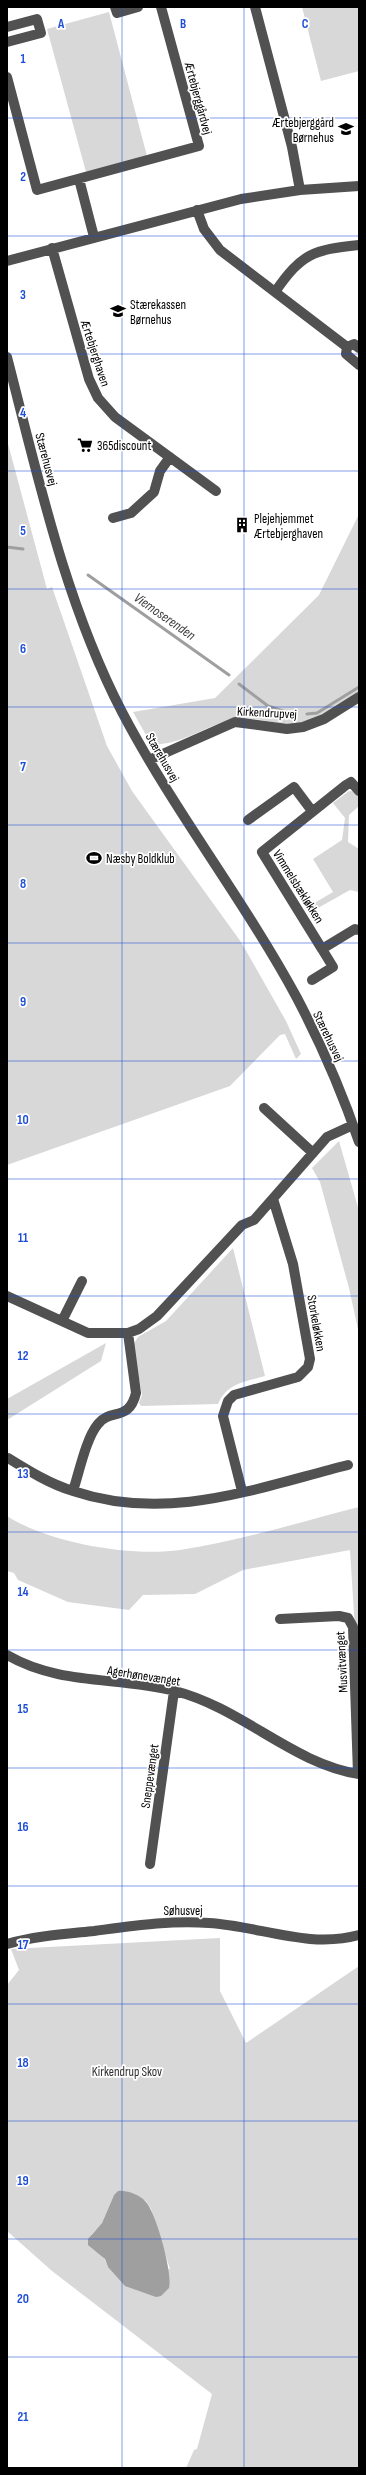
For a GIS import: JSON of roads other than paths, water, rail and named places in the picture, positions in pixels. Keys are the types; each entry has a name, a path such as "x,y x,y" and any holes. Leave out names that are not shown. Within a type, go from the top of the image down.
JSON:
{"street":[{"path":"115,7 117,13 138,7"},
{"name":"Ærtebjerggårdvej","path":"7,77 37,190 199,146 161,7"},
{"path":"254,7 292,147 300,190"},
{"path":"7,27 37,19 40,32 7,42"},
{"path":"79,178 94,237"},
{"path":"7,260 241,199 300,190 359,186"},
{"path":"197,210 204,229 220,250 347,347"},
{"path":"275,292 299,261 326,248 359,245"},
{"name":"Ærtebjerghaven","path":"52,248 88,379 98,398 115,417 216,491"},
{"path":"347,347 354,344 359,348"},
{"path":"347,347 346,354 359,365"},
{"name":"Stærehusvej","path":"7,357 69,582 107,681 149,760 296,998 330,1068 359,1142"},
{"path":"113,518 132,513 154,492 160,471 170,457"},
{"name":"Kirkendrupvej","path":"149,760 235,722 287,729 303,727 324,718 359,697"},
{"name":"Vimmelsbækløkken","path":"312,980 333,967 262,852 312,811 352,782 359,791"},
{"path":"248,820 294,788 312,811"},
{"path":"322,949 354,929 359,930"},
{"path":"264,1108 312,1153"},
{"path":"7,1296 88,1333 128,1333 139,1329 157,1316 242,1225 254,1220 327,1137 353,1125"},
{"name":"Storkeløkken","path":"242,1491 223,1416 228,1401 234,1395 298,1377 308,1368 310,1360 293,1264 273,1199"},
{"path":"62,1321 82,1281"},
{"path":"73,1491 97,1425 108,1417 124,1414 134,1401 136,1393 128,1333"},
{"path":"8,1458 43,1478 73,1491 118,1501 145,1504 177,1504 242,1491 348,1465"},
{"name":"Musvitvænget","path":"280,1619 339,1616 348,1618 353,1627 359,1774"},
{"name":"Agerhønevænget","path":"7,1654 25,1665 51,1674 174,1691 218,1706 315,1762 336,1770 359,1774"},
{"name":"Sneppevænget","path":"150,1864 174,1691"},
{"name":"Søhusvej","path":"7,1944 53,1935 156,1923 188,1922 217,1924 324,1941 359,1935"}],"waterway":[{"name":"Viemoserenden","path":"7,547 23,549"},
{"name":"Viemoserenden","path":"88,575 229,675"},
{"name":"Viemoserenden","path":"239,684 268,706 292,714"},
{"name":"Viemoserenden","path":"307,714 317,713 359,687"}],"place":[{"name":"Ærtebjerggård Børnehus","path":"346,129"},
{"name":"Stærekassen Børnehus","path":"118,311"},
{"name":"365discount","path":"85,445"},
{"name":"Plejehjemmet Ærtebjerghaven","path":"242,525"},
{"name":"Næsby Boldklub","path":"94,858"}],"park label":[{"name":"Kirkendrup Skov","path":"127,2071"}]}
